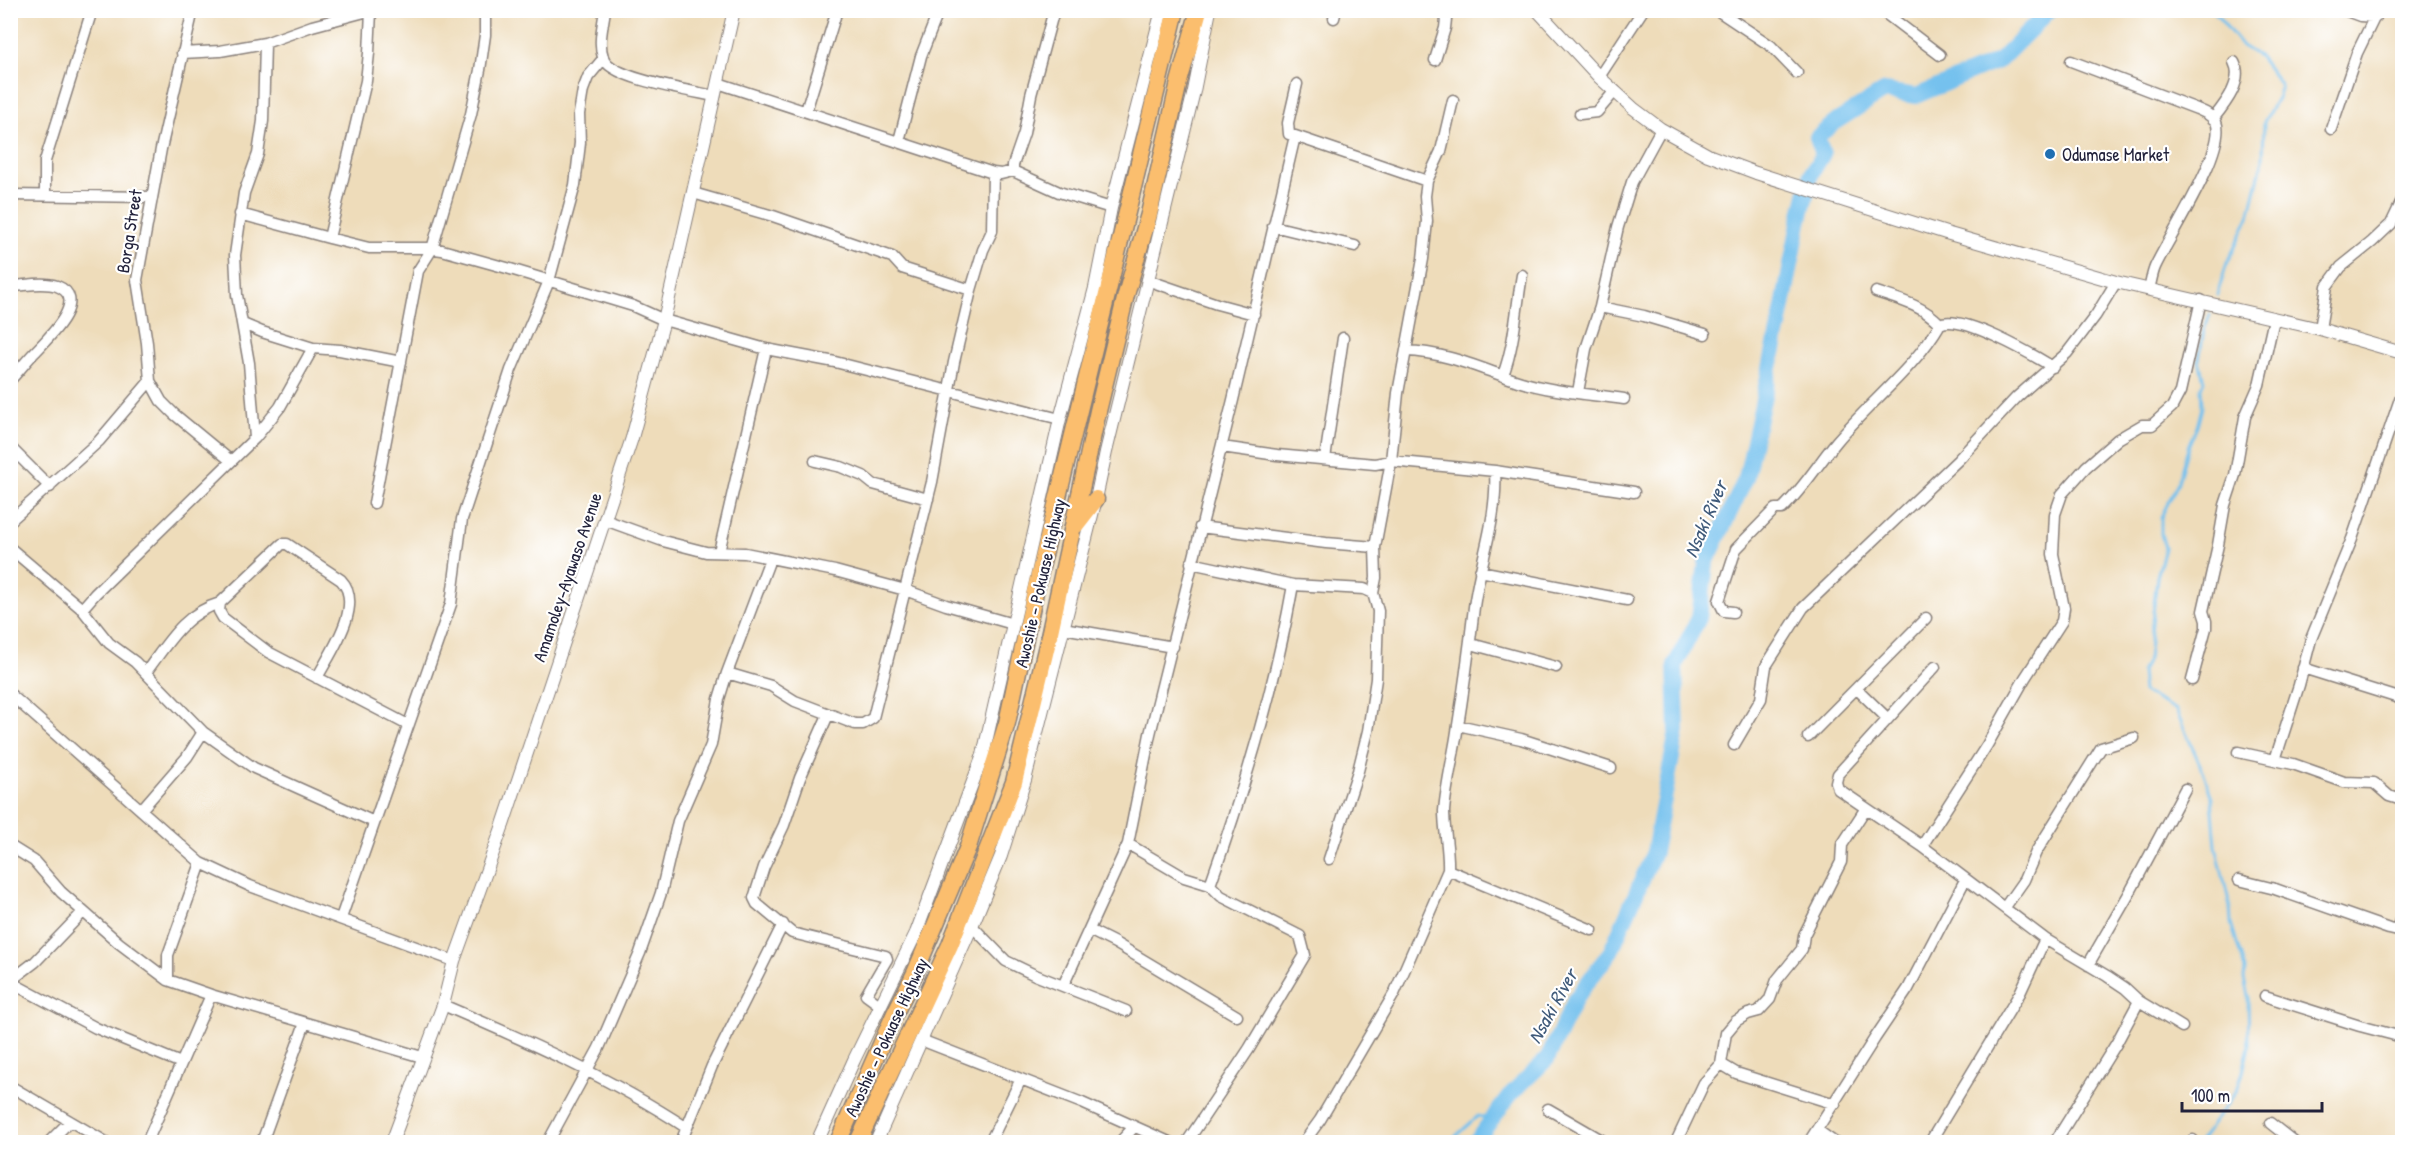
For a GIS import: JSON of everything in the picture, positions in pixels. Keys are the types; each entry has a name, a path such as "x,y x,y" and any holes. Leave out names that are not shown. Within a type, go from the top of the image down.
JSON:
{"main road":[{"name":"Awoshie - Pokuase Highway","path":"838,1143 915,973 968,847 1007,723 1035,592 1176,10"},
{"name":"Awoshie - Pokuase Highway","path":"858,1143 950,945 1014,782 1107,376 1149,214 1179,82 1199,10"},
{"path":"1073,529 1096,499"},
{"path":"915,973 930,987"}],"street":[{"path":"45,195 45,160 92,10"},
{"name":"Borga Street","path":"193,10 151,197 137,280 147,343 150,381 161,401 174,414 231,461"},
{"path":"374,503 418,271 432,249 475,92 485,35 485,10"},
{"path":"605,10 601,47 603,59 610,68 629,76 715,96"},
{"name":"Amamoley-Ayawaso Avenue","path":"392,1143 443,1005 454,961 632,438 664,320 734,10"},
{"path":"806,111 837,10"},
{"path":"899,141 921,56 939,10"},
{"path":"1013,171 1054,10"},
{"path":"817,1143 854,1060 916,933 983,755 1060,419 1095,288 1111,208 1162,10"},
{"path":"876,1143 1001,856 1025,780 1096,499 1194,91 1210,10"},
{"path":"1435,60 1445,28 1447,10"},
{"path":"1537,10 1599,77 1615,91 1661,129 1708,155 1792,185 1946,233 2116,282 2320,329 2403,353"},
{"path":"1599,77 1643,10"},
{"path":"1717,10 1771,46 1797,73"},
{"path":"1881,10 1940,55"},
{"path":"2344,10 2360,16 2377,14"},
{"path":"182,53 220,51 265,43 312,26 371,11 366,81 329,238"},
{"path":"2331,129 2357,53 2377,14"},
{"path":"255,438 249,363 237,295 235,255 244,193 258,154 263,121 265,43"},
{"path":"341,918 451,604 462,519 511,370 549,280 575,185 580,142 579,114 583,90 588,77 603,59"},
{"path":"2071,61 2197,109 2213,119 2218,130 2214,148 2195,196 2154,270 2149,290"},
{"path":"2213,119 2225,103 2238,73 2234,62"},
{"path":"718,82 993,173 1002,174 1013,171 1059,192 1111,208"},
{"path":"1297,84 1287,123 1289,134 1427,181"},
{"path":"1580,114 1597,112 1615,91"},
{"path":"1329,860 1358,771 1368,731 1377,667 1378,611 1373,593 1376,578 1375,546 1392,461 1398,393 1423,259 1427,220 1425,196 1427,181 1441,151 1453,100"},
{"path":"1578,392 1586,349 1600,307 1618,226 1632,182 1661,129"},
{"path":"1063,986 1128,844 1150,735 1200,527 1222,447 1295,136"},
{"path":"727,673 771,686 795,701 855,724 863,724 873,718 928,499 971,290 983,250 992,231 993,173"},
{"path":"693,193 773,216 892,257 902,268 971,290"},
{"path":"10,195 151,197"},
{"path":"2320,329 2327,286 2341,267 2397,223 2403,201"},
{"path":"240,214 369,248 432,249 549,280 633,306 664,320 766,349 835,362 1060,419"},
{"path":"1273,226 1355,246"},
{"path":"1503,375 1512,353 1515,312 1522,275"},
{"path":"1148,280 1254,314"},
{"path":"1734,745 1761,699 1766,666 1803,608 1958,460 2017,397 2053,367 2081,336 2116,282"},
{"path":"10,286 48,284 58,286 66,293 69,304 66,316 57,329 10,380"},
{"path":"1876,292 1915,304 1931,314 1940,324"},
{"path":"1922,846 1987,745 2062,621 2064,608 2054,554 2055,514 2062,494 2086,467 2118,438 2131,429 2142,425 2152,425 2172,407 2180,392 2201,300"},
{"path":"1600,307 1644,316 1705,334"},
{"path":"2192,680 2206,628 2203,610 2225,505 2235,475 2245,417 2259,386 2274,319"},
{"path":"1733,612 1724,611 1719,601 1736,549 1774,509 1782,509 1799,493 1837,441 1873,400 1927,346 1940,324 1953,320 2020,347 2053,367"},
{"path":"243,324 313,348 340,350 401,362"},
{"path":"1325,459 1342,338"},
{"path":"82,609 255,438 280,406 313,348"},
{"path":"719,552 766,349"},
{"path":"1406,351 1438,355 1516,381 1543,387 1624,399"},
{"path":"10,521 99,441 150,381"},
{"path":"2275,760 2311,639 2352,539 2403,393"},
{"path":"10,447 50,487"},
{"path":"1222,447 1375,464 1392,461 1495,471 1634,492"},
{"path":"815,461 841,467 863,476 873,484 928,499"},
{"path":"1304,1143 1320,1120 1394,994 1448,870 1449,856 1444,812 1471,644 1480,571 1490,534 1495,471"},
{"path":"605,520 663,541 706,552 746,553 835,571 1013,624"},
{"path":"1200,527 1326,543 1375,546"},
{"path":"146,672 195,613 220,603 282,544 287,544 341,580 348,588 350,602 348,618 317,678"},
{"path":"10,549 82,609 109,643 146,672 203,732 254,768 374,822"},
{"path":"548,1143 599,1048 661,893 678,821 711,745 719,699 727,673 770,559"},
{"path":"1191,563 1293,585 1364,589 1373,593"},
{"path":"1480,571 1627,600"},
{"path":"1210,885 1253,755 1276,671 1293,585"},
{"path":"220,603 219,611 223,618 268,652 408,725"},
{"path":"1808,737 1926,618"},
{"path":"1063,628 1173,647"},
{"path":"1471,644 1556,667"},
{"path":"1935,667 1838,774 1836,782 1838,789 1922,846 2045,939 2125,988 2139,1001 2182,1027"},
{"path":"2303,668 2403,699"},
{"path":"1857,688 1888,718"},
{"path":"10,694 201,863 250,886 454,961"},
{"path":"828,715 800,778 784,825 764,867 754,898 757,904 792,933 886,956 866,995 881,1006"},
{"path":"1458,725 1521,740 1611,768"},
{"path":"141,810 187,757 203,732"},
{"path":"2005,907 2024,880 2036,852 2101,748 2134,738"},
{"path":"2238,752 2275,760 2344,782 2374,783 2389,796 2403,800"},
{"path":"2088,965 2185,789"},
{"path":"1676,1143 1704,1083 1721,1064 1726,1032 1736,1021 1759,1011 1770,999 1777,980 1802,949 1804,936 1841,862 1842,845 1866,808"},
{"path":"1128,844 1184,877 1210,885 1221,896 1300,936 1305,955 1249,1049 1187,1143"},
{"path":"10,846 34,861 50,881 83,912 168,980 422,1058"},
{"path":"168,980 168,954 201,863"},
{"path":"1448,870 1592,930"},
{"path":"1809,1143 1908,989 1965,880"},
{"path":"2239,880 2276,889 2389,929 2400,931 2403,914"},
{"path":"83,912 35,962 11,981 96,1028 181,1063"},
{"path":"681,1143 712,1066 783,924"},
{"path":"972,926 1006,961 1126,1011"},
{"path":"1089,930 1115,943 1237,1016"},
{"path":"1930,1143 2019,993 2045,939"},
{"path":"147,1143 211,995"},
{"path":"2265,996 2403,1037"},
{"path":"2055,1143 2116,1044 2139,1001"},
{"path":"443,1005 541,1046 651,1104 687,1128"},
{"path":"262,1143 305,1023"},
{"path":"921,1040 1021,1079 1169,1143"},
{"path":"1721,1064 1736,1073 1834,1104"},
{"path":"990,1143 1021,1079"},
{"path":"10,1086 106,1143"},
{"path":"1548,1109 1605,1143"},
{"path":"50,1143 70,1121"},
{"path":"2270,1123 2294,1143"},
{"path":"1120,1143 1134,1127"},
{"path":"1818,1130 1834,1143"}],"waterway":[{"name":"Nsaki River","path":"1475,1142 1511,1094 1547,1059 1576,998 1611,951 1654,852 1677,731 1675,665 1699,618 1706,563 1746,478 1799,223 1811,174 1823,154 1817,137 1837,121 1884,91 1916,96 2000,60 2050,10"},
{"path":"2213,10 2242,46 2260,57 2281,85 2277,99 2264,122 2263,159 2249,217 2226,266 2217,295"},
{"path":"2199,1142 2237,1091 2243,1071 2249,1047 2245,970 2231,923 2230,906 2216,846 2212,799 2205,776 2176,710 2143,692 2141,671 2148,659 2157,577 2165,548 2161,534 2161,517 2177,485 2202,407 2201,388 2204,381 2199,360 2204,330 2210,315"},
{"path":"1449,1142 1478,1116 1492,1119"}],"place":[{"name":"Odumase Market","path":"2050,154"}]}
